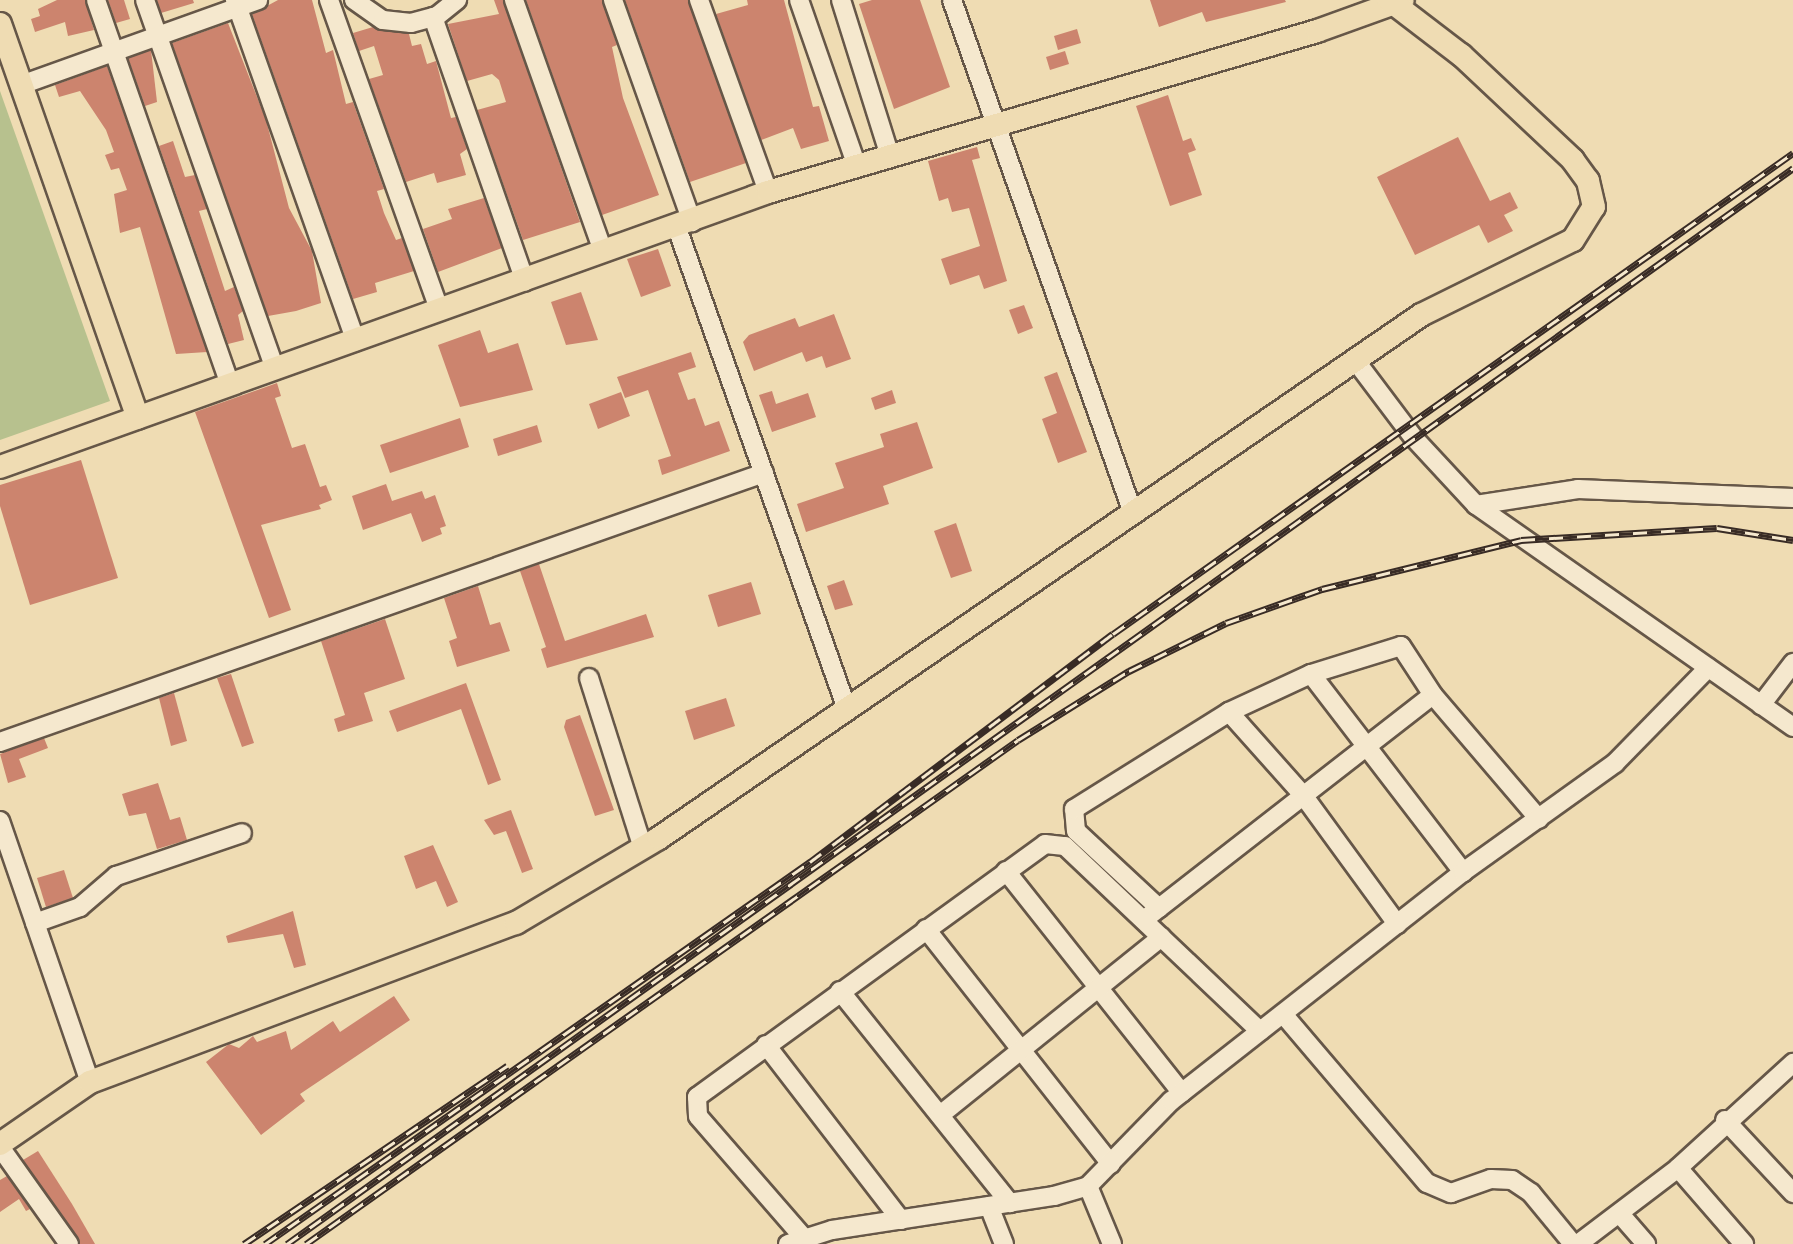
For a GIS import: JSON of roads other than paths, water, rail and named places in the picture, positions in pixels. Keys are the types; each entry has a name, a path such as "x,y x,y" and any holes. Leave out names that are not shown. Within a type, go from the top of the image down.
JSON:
{"main road":[{"path":"0,467 525,281 602,249 684,225 768,192 889,153 996,124 1388,4 1461,55 1573,160 1588,181 1594,207 1573,240 1421,315 643,848 516,922 90,1082 0,1145"},
{"path":"0,24 138,418"}],"street":[{"path":"96,0 230,385"},
{"path":"145,0 275,369"},
{"path":"21,85 158,36 236,4 258,0"},
{"path":"329,0 440,311"},
{"path":"354,0 383,20 411,23 433,17 457,0"},
{"path":"514,0 602,249"},
{"path":"613,0 764,473 848,709"},
{"path":"699,0 768,192"},
{"path":"799,0 856,164"},
{"path":"841,0 889,153"},
{"path":"952,0 1133,513"},
{"path":"236,4 356,341"},
{"path":"433,17 525,281"},
{"path":"1355,360 1413,437 1476,505 1793,728"},
{"path":"0,742 764,473"},
{"path":"1476,505 1578,489 1793,498"},
{"path":"1159,908 1076,831 1074,809 1229,712 1311,674 1401,646 1433,695 1539,819"},
{"path":"1761,705 1793,663"},
{"path":"1260,1031 1065,846 1045,844 705,1089 694,1105 795,1241 901,1220 1010,1203 1088,1186 1182,1093 1463,872 1615,764 1708,668"},
{"path":"1311,674 1463,872"},
{"path":"589,678 643,848"},
{"path":"1143,921 1433,695"},
{"path":"1229,712 1303,795 1397,924"},
{"path":"0,821 90,1082"},
{"path":"35,923 80,907 116,876 242,833"},
{"path":"1006,871 1182,1093"},
{"path":"926,929 1111,1164"},
{"path":"940,1115 1161,937"},
{"path":"840,991 1010,1203"},
{"path":"1283,1014 1427,1183 1451,1193 1491,1179 1512,1180 1531,1193 1573,1244"},
{"path":"766,1045 901,1220"},
{"path":"1578,1244 1678,1168 1725,1120 1791,1068"},
{"path":"1725,1120 1793,1193"},
{"path":"0,1145 69,1244"},
{"path":"1678,1168 1744,1244"},
{"path":"1088,1186 1112,1244"},
{"path":"989,1206 1004,1244"},
{"path":"1620,1214 1646,1244"}],"railway":[{"path":"265,1244 810,862 1113,634 1793,153"},
{"path":"287,1244 1793,168"},
{"path":"306,1244 1018,740 1129,671 1226,623 1322,589 1521,540 1717,528 1793,540"},
{"path":"244,1244 507,1066"}]}
